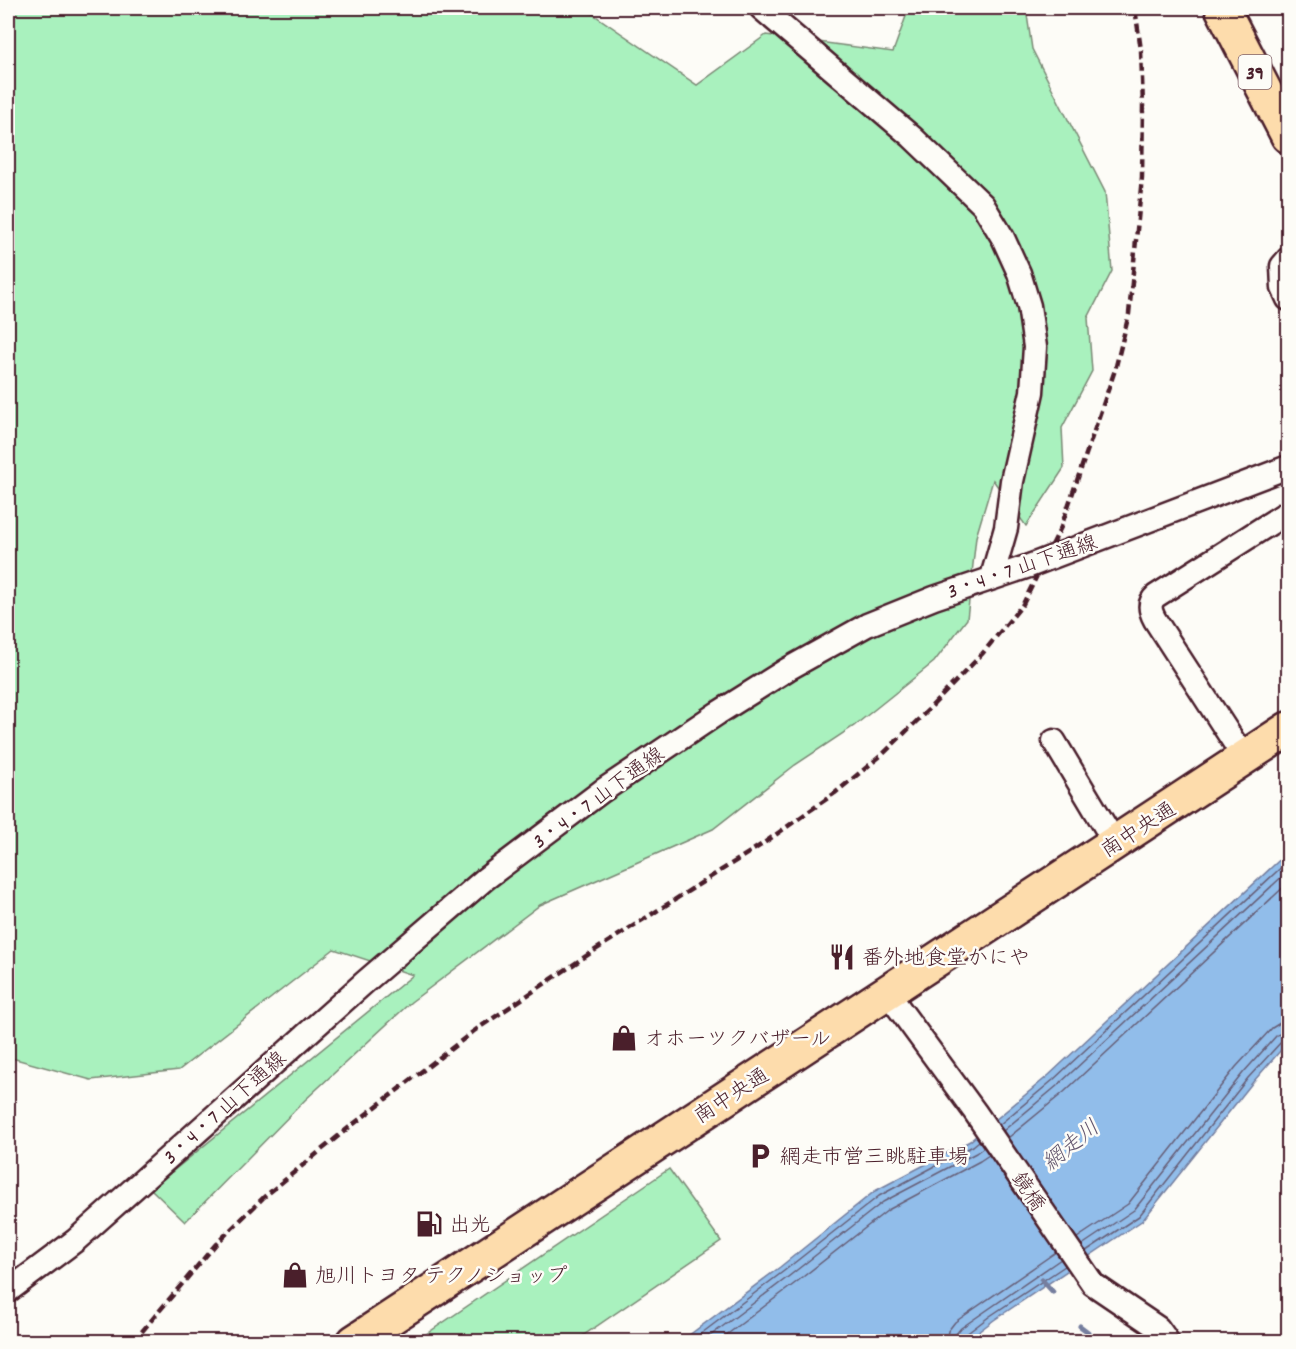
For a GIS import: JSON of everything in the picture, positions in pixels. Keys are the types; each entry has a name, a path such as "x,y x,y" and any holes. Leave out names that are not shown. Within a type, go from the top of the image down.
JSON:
{"highway":[{"name":"39","path":"1222,8 1288,136"},
{"name":"南中央通","path":"354,1341 1288,729"}],"street":[{"path":"761,8 912,137 983,205 1003,238 1019,273 1029,306 1035,347 1032,392 1014,470 1006,528 992,577"},
{"path":"1288,259 1282,266 1283,288 1288,299"},
{"name":"3・4・7 山下通線","path":"8,1291 76,1240 365,982 485,879 602,791 718,713 788,669 867,625 1288,467"},
{"path":"1245,759 1155,620 1150,606 1151,600 1288,512"},
{"path":"1054,741 1115,843"},
{"name":"鏡橋","path":"887,992 975,1112 1093,1284 1158,1328 1168,1341"}],"green space":[{"path":"8,8 584,8 697,85 766,35 893,52 909,8 1026,8 1032,49 1105,192 1112,271 1088,318 1092,371 1062,428 1064,468 1026,526 993,480 976,537 967,619 934,662 854,726 795,765 713,829 540,905 411,1002 305,1100 185,1222 151,1189 413,975 334,949 179,1070 91,1080 8,1057"},
{"path":"669,1169 721,1241 575,1341 416,1341"}],"water":[{"name":"網走川","path":"1288,852 1288,1042 1253,1082 1143,1220 966,1341 680,1342 780,1267 875,1191 970,1141 1049,1075"}],"waterway":[{"path":"1042,1280 1053,1292"},
{"path":"1080,1326 1088,1332"}],"railway":[{"path":"133,1342 216,1244 264,1197 347,1129 474,1031 592,952 761,845 835,793 883,754 928,710 982,654 1023,604 1061,527 1115,370 1129,314 1142,177 1141,50 1135,8"}],"place":[{"name":"番外地食堂かにや","path":"842,957"},
{"name":"オホーツクバザール","path":"624,1038"},
{"name":"網走市営三眺駐車場","path":"760,1156"},
{"name":"出光","path":"429,1224"},
{"name":"旭川トヨタ テクノショップ","path":"295,1275"}]}
